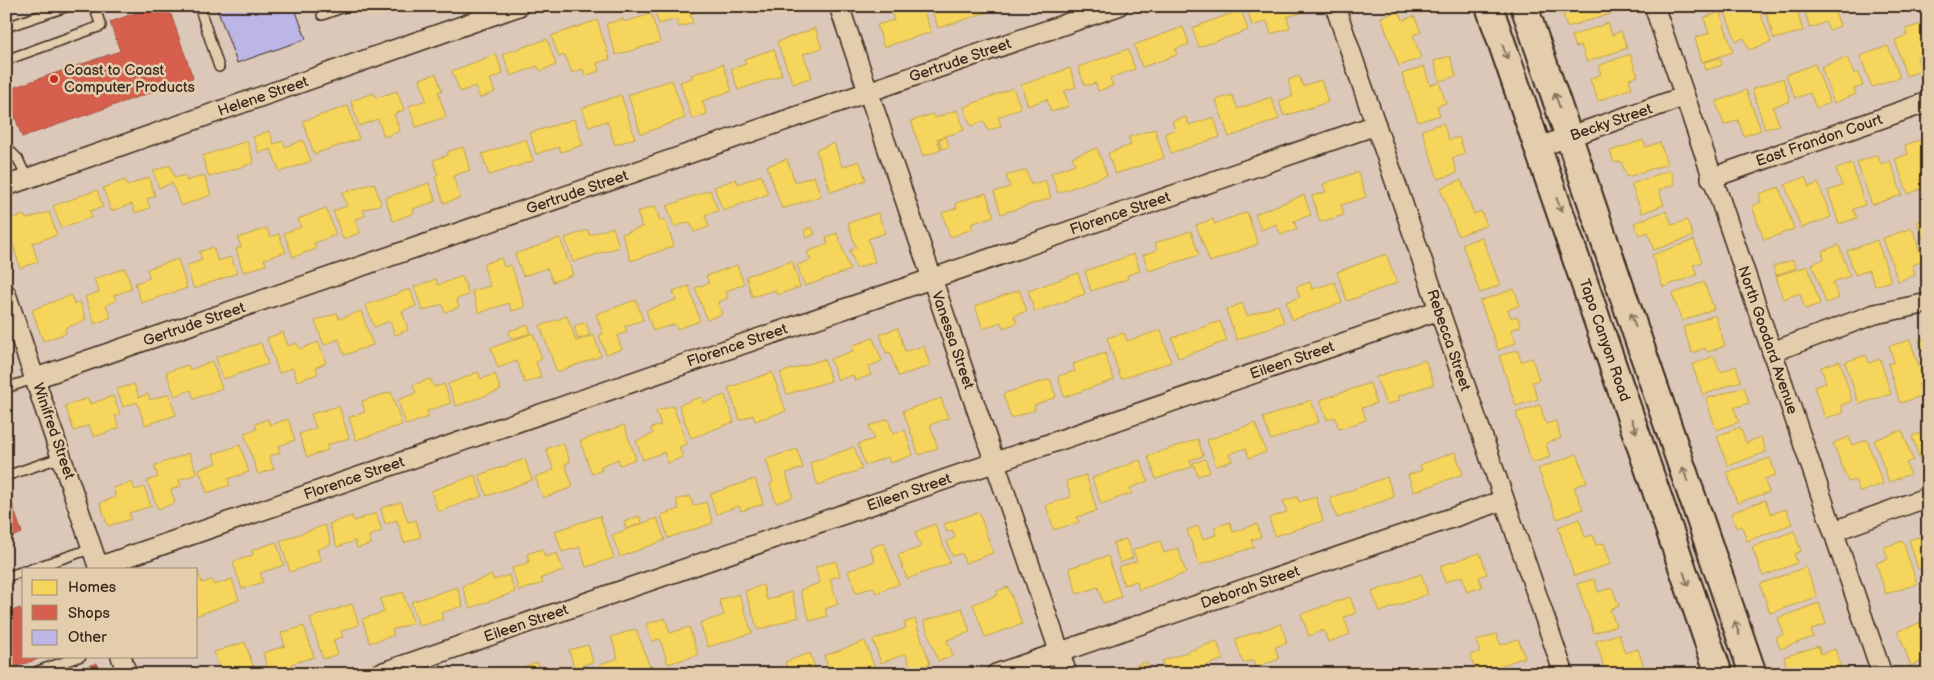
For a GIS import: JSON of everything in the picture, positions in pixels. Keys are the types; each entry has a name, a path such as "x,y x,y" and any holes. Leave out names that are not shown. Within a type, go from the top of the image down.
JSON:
{"main road":[{"name":"Tapo Canyon Road","path":"1489,6 1719,674"},
{"path":"1524,6 1753,674"}],"street":[{"name":"Helene Street","path":"6,186 519,6"},
{"name":"Vanessa Street","path":"839,6 1067,674"},
{"name":"Gertrude Street","path":"36,378 1118,6"},
{"name":"Rebecca Street","path":"1335,6 1564,674"},
{"name":"North Goodard Avenue","path":"1654,6 1683,97 1882,674"},
{"name":"Becky Street","path":"1539,147 1683,97"},
{"name":"East Frandon Court","path":"1711,178 1928,102"},
{"name":"Florence Street","path":"99,568 932,277 1376,125"},
{"name":"Winifred Street","path":"6,294 99,568"},
{"path":"1772,352 1875,314 1928,303"},
{"name":"Eileen Street","path":"378,674 1439,310"},
{"path":"1834,531 1928,496"},
{"name":"Deborah Street","path":"996,674 1504,500"},
{"path":"122,658 127,674"}],"lane":[{"path":"6,27 69,6"},
{"path":"6,60 101,26 94,6"},
{"path":"199,6 219,67"},
{"path":"322,14 347,6"},
{"path":"6,147 18,159 27,179"},
{"path":"6,388 36,378"},
{"path":"6,476 62,457"},
{"path":"41,567 93,548"},
{"path":"6,577 22,572"},
{"path":"37,674 38,671 75,658"}],"building: Homes":[{"path":"653,6 702,6 703,10 690,14 693,23 679,27 676,19 659,24"},
{"path":"889,6 922,6 931,32 884,47 877,25 894,20"},
{"path":"987,6 988,12 938,28 931,7"},
{"path":"1301,6 1303,12 1287,17 1290,28 1271,34 1267,21 1252,26 1246,7"},
{"path":"1571,6 1608,6 1610,14 1567,27 1563,15 1572,12"},
{"path":"1734,6 1746,6 1748,11 1758,7 1771,42 1749,50 1744,38 1736,41 1724,10"},
{"path":"1773,6 1796,6 1803,31 1774,39 1766,12 1774,10"},
{"path":"1803,6 1833,6 1840,26 1829,30 1826,22 1810,28"},
{"path":"1241,10 1248,30 1199,47 1192,28"},
{"path":"1399,11 1403,20 1414,16 1421,32 1413,35 1421,58 1399,66 1381,17"},
{"path":"1720,12 1733,52 1702,62 1695,38 1709,33 1704,18"},
{"path":"651,14 660,42 616,55 606,24 623,19 624,22"},
{"path":"597,20 610,59 597,63 599,71 585,76 583,69 572,73 565,55 559,57 551,36"},
{"path":"1608,23 1612,35 1621,31 1627,48 1587,62 1581,45 1575,47 1571,36"},
{"path":"1922,24 1928,41 1928,54 1917,57 1921,71 1906,76 1895,40 1907,35 1905,29"},
{"path":"1183,27 1189,44 1175,49 1177,55 1142,67 1134,45"},
{"path":"815,28 822,48 803,54 812,77 793,84 777,42"},
{"path":"547,39 556,65 540,71 538,66 511,76 503,54"},
{"path":"1888,46 1900,77 1872,87 1860,56"},
{"path":"774,49 782,75 738,90 731,69 746,64 744,59"},
{"path":"1128,49 1135,69 1110,78 1113,86 1098,91 1096,83 1085,86 1078,67"},
{"path":"496,54 503,74 490,79 495,92 480,98 475,86 460,92 452,71"},
{"path":"1630,54 1638,76 1629,79 1632,88 1598,101 1590,79 1601,74 1598,66"},
{"path":"1450,56 1456,76 1440,81 1434,61"},
{"path":"1847,57 1854,74 1858,72 1863,86 1854,89 1856,94 1834,103 1821,67"},
{"path":"1720,58 1722,65 1706,70 1704,62"},
{"path":"723,64 732,91 702,101 707,114 692,119 680,82 692,78 691,75"},
{"path":"1815,64 1830,103 1816,108 1810,93 1795,98 1786,75"},
{"path":"1424,66 1430,85 1439,82 1446,103 1437,106 1440,115 1418,122 1402,74"},
{"path":"1070,68 1076,87 1064,91 1069,106 1051,112 1047,99 1028,106 1021,85"},
{"path":"436,74 442,91 438,92 446,117 416,127 409,106 426,100 420,79"},
{"path":"1299,76 1303,86 1321,80 1328,102 1284,116 1279,101 1293,96 1288,80"},
{"path":"1783,78 1790,101 1773,107 1779,125 1765,129 1752,89"},
{"path":"672,80 685,118 641,134 628,95"},
{"path":"1013,88 1021,108 998,117 1001,126 988,131 984,121 971,126 964,107"},
{"path":"1746,90 1761,130 1744,136 1738,120 1724,125 1716,102"},
{"path":"397,91 404,110 394,114 400,131 384,137 378,119 359,126 351,101 374,93 376,98"},
{"path":"621,95 635,138 615,145 607,121 589,127 582,108"},
{"path":"1232,95 1238,109 1271,97 1279,119 1229,137 1216,100"},
{"path":"348,106 359,139 314,154 303,121"},
{"path":"957,110 964,130 937,139 941,150 923,156 911,121 933,114 935,118"},
{"path":"1186,117 1189,125 1214,117 1220,137 1171,153 1165,133 1175,130 1172,121"},
{"path":"574,119 583,145 561,152 559,147 536,154 530,133"},
{"path":"1443,123 1449,140 1459,137 1465,154 1452,158 1457,173 1438,179 1422,130"},
{"path":"1155,129 1164,158 1115,174 1108,153 1131,145 1129,137"},
{"path":"269,131 274,144 283,141 285,147 303,140 311,161 280,172 271,149 259,153 253,137"},
{"path":"946,137 949,147 942,149 939,139"},
{"path":"526,139 533,161 489,175 482,154"},
{"path":"1923,139 1928,153 1928,173 1925,174 1928,186 1908,194 1895,159 1908,154 1905,145"},
{"path":"1643,140 1646,147 1660,142 1667,164 1627,177 1621,161 1614,163 1610,151"},
{"path":"247,141 254,163 209,177 202,156"},
{"path":"834,143 842,167 859,161 866,180 831,192 816,150"},
{"path":"463,147 470,170 453,176 460,198 444,203 435,177 438,175 433,160 448,155 447,152"},
{"path":"1097,148 1107,175 1058,193 1051,173 1075,164 1072,157"},
{"path":"1877,155 1881,164 1890,161 1902,195 1872,205 1857,162"},
{"path":"787,159 795,182 814,176 821,196 782,209 767,166"},
{"path":"1852,164 1865,205 1853,209 1857,218 1839,224 1828,191 1842,186 1836,169"},
{"path":"170,165 175,178 185,175 187,181 204,175 211,195 181,206 172,183 159,188 153,171"},
{"path":"1026,170 1031,185 1045,180 1051,198 1001,214 994,192 1010,187 1006,176"},
{"path":"1670,170 1675,184 1659,190 1664,205 1642,213 1631,184"},
{"path":"1358,172 1366,197 1341,205 1344,215 1320,222 1312,196 1326,192 1323,184"},
{"path":"761,175 768,194 723,211 714,187 736,179 738,184"},
{"path":"149,177 155,196 147,199 150,208 135,213 132,204 111,211 103,188 125,180 127,186"},
{"path":"1805,177 1809,187 1818,183 1831,217 1801,228 1785,185"},
{"path":"1461,180 1474,214 1481,211 1487,225 1458,236 1440,188"},
{"path":"374,183 381,204 363,210 365,216 355,219 360,233 343,239 333,211 347,206 342,193"},
{"path":"429,183 436,201 413,209 414,213 393,221 385,198"},
{"path":"1779,187 1794,229 1764,240 1752,206 1761,202 1759,194"},
{"path":"97,190 103,207 90,211 92,217 61,228 53,206"},
{"path":"710,190 718,211 705,215 709,227 694,232 690,222 674,227 667,206"},
{"path":"986,193 994,216 971,224 973,229 950,237 942,213 957,208 956,203"},
{"path":"1304,195 1311,215 1294,221 1297,229 1281,235 1276,224 1261,230 1255,214"},
{"path":"655,206 660,221 665,219 674,246 631,261 622,234 642,227 637,212"},
{"path":"326,208 336,235 314,243 316,249 293,257 284,233 301,227 298,219"},
{"path":"1666,211 1672,225 1687,220 1693,236 1654,250 1648,232 1639,235 1634,223"},
{"path":"49,212 57,235 32,243 38,262 20,268 6,220 24,215 26,219"},
{"path":"1247,212 1258,244 1210,262 1196,225 1213,219 1214,224"},
{"path":"878,213 885,233 868,239 875,262 856,268 850,250 856,248 848,223"},
{"path":"1928,218 1928,251 1917,222"},
{"path":"613,227 619,247 573,262 565,238 588,230 589,235"},
{"path":"812,227 815,234 807,238 804,230"},
{"path":"267,228 270,237 279,234 286,252 264,259 266,265 243,272 236,249 241,247 238,238"},
{"path":"1912,228 1923,261 1912,265 1915,275 1898,281 1883,238"},
{"path":"1191,231 1199,255 1149,271 1143,255 1157,250 1155,243"},
{"path":"837,233 850,270 805,286 797,265 811,260 807,252 828,244 826,237"},
{"path":"1482,237 1500,285 1480,293 1462,244"},
{"path":"560,238 573,275 553,282 547,268 523,276 515,254"},
{"path":"1694,240 1702,262 1693,265 1697,275 1663,287 1652,255"},
{"path":"1877,240 1891,281 1875,286 1869,270 1855,275 1847,251"},
{"path":"1839,245 1850,276 1833,282 1839,298 1826,303 1812,264 1824,259 1822,251"},
{"path":"213,247 218,261 231,257 237,273 194,289 186,266 202,260 199,252"},
{"path":"1134,254 1140,271 1127,275 1128,279 1091,291 1085,271"},
{"path":"1386,254 1397,283 1347,301 1337,272"},
{"path":"501,258 504,267 511,265 525,307 512,311 509,303 479,313 472,291 490,286 483,264"},
{"path":"178,259 187,288 141,303 135,283 150,278 147,269"},
{"path":"1793,260 1796,268 1776,275 1773,266"},
{"path":"792,261 800,287 777,295 775,290 752,297 746,276"},
{"path":"737,265 744,284 726,291 728,298 718,302 722,314 707,320 695,288 709,283 706,276"},
{"path":"1808,266 1820,304 1805,309 1800,293 1783,299 1776,276"},
{"path":"125,268 132,289 114,295 116,301 106,305 111,317 95,324 85,297 99,292 94,279"},
{"path":"1078,273 1085,294 1035,312 1028,291"},
{"path":"462,276 469,295 456,299 459,307 445,312 442,304 423,311 414,287 436,279 438,285"},
{"path":"1310,282 1312,289 1335,282 1342,303 1292,320 1286,302 1300,297 1296,287"},
{"path":"1704,282 1714,309 1682,321 1672,294"},
{"path":"689,286 700,321 677,329 675,324 653,331 646,310 676,300 673,291"},
{"path":"410,289 416,306 402,311 408,330 395,335 390,321 374,327 366,305"},
{"path":"1514,289 1520,305 1508,310 1511,318 1517,316 1521,326 1511,330 1516,343 1498,350 1480,301"},
{"path":"1019,290 1027,311 1014,316 1017,323 1003,328 1001,322 983,329 975,306"},
{"path":"71,295 74,304 80,302 86,320 65,328 66,333 43,341 32,310"},
{"path":"636,300 643,320 625,326 627,332 617,336 622,349 606,354 599,335 603,334 596,314"},
{"path":"1242,303 1247,316 1278,305 1284,322 1237,340 1226,310"},
{"path":"361,311 373,345 344,355 339,339 324,345 315,321 337,313 339,319"},
{"path":"1715,315 1725,346 1707,352 1705,348 1692,353 1683,327"},
{"path":"567,316 576,341 594,335 601,356 557,372 540,326"},
{"path":"1220,321 1227,341 1178,358 1172,338"},
{"path":"586,322 590,335 578,339 574,326"},
{"path":"528,325 531,333 511,339 509,331"},
{"path":"898,328 905,351 924,346 930,366 898,376 890,352 886,353 880,334"},
{"path":"1161,330 1171,362 1121,379 1107,338 1124,333 1127,341"},
{"path":"283,332 288,346 297,343 300,349 318,342 326,363 316,367 318,374 297,381 293,368 279,373 267,338"},
{"path":"533,333 542,359 536,362 541,377 525,383 517,361 498,368 491,348"},
{"path":"1928,337 1928,369 1919,340"},
{"path":"873,338 882,361 868,367 871,375 855,381 853,375 838,380 830,359 853,351 851,346"},
{"path":"1910,340 1924,382 1918,384 1922,396 1900,403 1888,364 1894,362 1889,346"},
{"path":"261,343 268,364 223,379 216,357"},
{"path":"1517,350 1521,361 1532,358 1539,380 1532,382 1538,399 1516,406 1499,356"},
{"path":"1105,353 1114,380 1064,397 1058,376 1075,371 1073,364"},
{"path":"1866,355 1869,363 1880,359 1891,394 1859,404 1845,362"},
{"path":"1714,356 1720,372 1736,366 1741,381 1703,395 1692,365"},
{"path":"824,359 831,381 787,394 780,373"},
{"path":"1425,360 1434,384 1398,396 1400,400 1386,405 1376,377"},
{"path":"212,361 222,388 194,399 191,390 175,396 166,372 188,365 190,370"},
{"path":"1840,361 1852,401 1841,405 1843,413 1825,418 1814,387 1826,383 1821,367"},
{"path":"478,372 481,379 495,374 501,390 456,406 448,384"},
{"path":"772,372 786,411 755,421 753,415 740,420 728,388"},
{"path":"430,379 434,387 444,384 451,403 427,411 429,417 406,425 398,400 416,393 413,385"},
{"path":"1050,379 1056,397 1034,405 1035,410 1011,418 1003,394"},
{"path":"1370,383 1376,403 1362,408 1366,420 1339,429 1335,417 1327,420 1320,400"},
{"path":"134,384 139,397 148,394 150,400 169,394 176,415 145,425 137,402 123,407 117,389"},
{"path":"1744,387 1749,403 1734,408 1739,422 1716,430 1706,399"},
{"path":"391,392 402,425 356,440 349,417 365,412 362,401"},
{"path":"725,395 734,422 691,438 679,405 701,397 703,403"},
{"path":"113,396 120,414 115,416 119,428 94,437 89,425 74,431 65,406 88,398 90,404"},
{"path":"941,398 948,418 930,425 938,448 919,455 903,411"},
{"path":"1311,400 1319,422 1271,440 1263,418"},
{"path":"1540,405 1546,424 1556,421 1561,438 1546,443 1550,457 1532,463 1516,413"},
{"path":"339,406 349,438 327,445 328,450 307,457 299,434 316,428 311,414"},
{"path":"673,406 687,444 679,447 683,457 668,463 664,452 643,460 636,441 653,434 651,428 661,425 656,411"},
{"path":"268,419 270,425 288,419 295,440 278,446 280,453 269,456 274,469 258,474 244,433 257,429 255,424"},
{"path":"888,419 893,434 905,430 913,455 890,463 888,457 865,465 858,444 874,439 869,426"},
{"path":"1255,423 1266,452 1249,458 1246,448 1229,454 1232,461 1216,466 1207,440"},
{"path":"624,425 636,459 620,465 618,459 601,466 602,470 592,474 580,441"},
{"path":"1740,427 1746,443 1761,437 1766,452 1728,466 1717,436"},
{"path":"1902,430 1913,460 1906,463 1910,474 1889,482 1874,440"},
{"path":"1928,431 1928,465 1922,467 1912,436"},
{"path":"1849,437 1852,445 1867,440 1883,484 1860,492 1855,480 1848,482 1833,443"},
{"path":"1198,439 1203,456 1190,460 1192,467 1156,479 1148,456"},
{"path":"563,443 570,462 565,464 573,487 543,498 535,477 554,470 546,449"},
{"path":"240,445 249,472 228,479 230,485 207,493 199,469 217,463 213,454"},
{"path":"854,447 862,469 818,485 810,463"},
{"path":"797,449 803,468 786,473 793,497 776,503 770,484 773,482 766,459"},
{"path":"1455,452 1463,474 1414,492 1408,475 1422,470 1420,465"},
{"path":"189,453 197,474 179,480 181,486 171,490 175,503 158,509 147,481 158,477 154,466"},
{"path":"1577,454 1587,482 1574,487 1583,509 1557,519 1538,469"},
{"path":"1770,458 1776,475 1764,479 1769,492 1737,503 1727,472"},
{"path":"525,459 532,480 487,496 479,475"},
{"path":"1205,459 1210,472 1198,476 1193,463"},
{"path":"1140,460 1148,481 1130,488 1132,493 1101,504 1092,478"},
{"path":"475,475 482,496 438,512 431,491"},
{"path":"1086,475 1097,511 1077,517 1079,522 1054,530 1046,505 1071,497 1066,481"},
{"path":"1387,477 1394,497 1337,518 1330,498"},
{"path":"755,479 763,504 741,511 739,506 716,514 710,494"},
{"path":"132,482 135,490 144,487 151,506 129,513 131,519 108,526 100,503 116,497 113,488"},
{"path":"690,496 693,506 706,502 713,523 668,538 661,515 679,509 676,500"},
{"path":"1297,497 1299,502 1316,497 1323,521 1275,536 1269,518 1287,512 1283,501"},
{"path":"1765,500 1771,514 1786,509 1792,524 1747,541 1742,526 1736,528 1731,513"},
{"path":"401,502 408,522 416,520 421,537 404,543 397,520 385,524 381,508"},
{"path":"979,512 993,553 965,563 962,553 952,556 947,541 955,538 953,530 947,532 944,524"},
{"path":"376,513 382,531 369,536 371,544 357,548 355,541 337,547 329,524 352,516 354,521"},
{"path":"600,516 614,558 586,567 580,547 562,552 555,531"},
{"path":"639,516 642,523 626,529 624,522"},
{"path":"657,518 665,540 620,557 612,535"},
{"path":"1579,519 1585,537 1593,535 1596,545 1604,543 1611,564 1574,576 1558,527"},
{"path":"1230,522 1233,532 1257,524 1261,537 1251,540 1254,547 1199,565 1187,530 1198,526 1203,539 1216,535 1214,527"},
{"path":"935,524 950,563 907,579 898,555 921,547 915,532"},
{"path":"325,525 331,544 317,550 321,561 290,572 280,541"},
{"path":"1794,531 1801,551 1794,554 1797,563 1763,576 1752,547"},
{"path":"1928,534 1928,570 1927,567 1918,569 1909,540"},
{"path":"1126,539 1133,558 1120,563 1113,543"},
{"path":"1160,541 1164,553 1178,548 1186,573 1139,590 1137,581 1124,585 1118,567 1137,561 1133,550"},
{"path":"1903,541 1917,584 1886,594 1876,563 1888,559 1884,547"},
{"path":"276,542 284,565 260,573 263,582 242,589 233,562 253,555 252,550"},
{"path":"884,543 899,584 876,593 874,587 856,593 848,571 875,561 870,548"},
{"path":"542,549 545,557 557,553 563,571 541,578 543,583 519,591 512,568 529,562 527,554"},
{"path":"1480,553 1487,574 1479,577 1482,587 1467,592 1462,576 1445,582 1440,566"},
{"path":"1108,556 1121,597 1103,603 1098,587 1077,594 1069,568"},
{"path":"836,561 840,576 830,579 838,604 825,609 827,616 810,621 800,590 820,583 815,567"},
{"path":"1806,567 1817,597 1770,613 1760,584"},
{"path":"198,572 202,583 212,580 214,585 232,579 239,600 198,615"},
{"path":"1421,574 1428,594 1380,612 1372,592"},
{"path":"492,575 494,580 509,575 515,592 470,608 462,586"},
{"path":"1594,579 1598,592 1612,588 1619,606 1610,609 1616,626 1594,633 1577,584"},
{"path":"763,585 767,600 791,592 799,617 758,630 745,591"},
{"path":"457,587 463,606 441,613 443,619 419,626 411,602"},
{"path":"1008,587 1022,624 985,637 973,604 998,595 997,591"},
{"path":"403,592 413,623 392,630 394,635 370,643 362,619 384,612 380,599"},
{"path":"739,594 752,633 708,647 700,623 724,615 719,600"},
{"path":"1350,597 1356,613 1344,617 1350,634 1328,642 1324,630 1309,636 1301,614"},
{"path":"1819,603 1826,624 1811,630 1813,637 1780,649 1776,637 1784,634 1778,618"},
{"path":"352,604 359,625 341,631 343,637 333,640 338,654 323,659 310,618"},
{"path":"962,608 970,632 947,640 953,656 938,661 924,621"},
{"path":"665,618 670,633 689,627 698,655 668,664 660,639 652,641 646,624"},
{"path":"915,619 930,664 911,670 906,654 881,663 873,640 906,628 904,623"},
{"path":"1928,620 1928,669 1926,670 1922,661 1911,666 1898,631"},
{"path":"1281,624 1287,643 1275,647 1279,659 1256,667 1254,660 1243,663 1235,639"},
{"path":"304,626 314,657 291,664 293,670 282,674 269,674 263,653 285,646 281,633"},
{"path":"636,629 651,670 641,674 603,674 600,664 618,658 611,637"},
{"path":"1496,634 1501,645 1518,639 1525,657 1477,674 1470,655 1480,652 1476,641"},
{"path":"1619,634 1625,653 1638,649 1646,674 1606,674 1596,641"},
{"path":"865,641 877,674 857,674 856,670 846,674 831,674 824,656"},
{"path":"1217,641 1223,659 1203,667 1205,674 1167,674 1162,661"},
{"path":"245,642 253,666 233,674 221,674 214,652"},
{"path":"588,645 593,662 574,668 569,650"},
{"path":"1818,646 1821,654 1835,649 1841,669 1827,674 1789,674 1784,657"},
{"path":"810,653 817,674 772,674 787,668 785,662"},
{"path":"537,662 542,674 505,674"},
{"path":"1146,662 1151,674 1131,674 1129,668"},
{"path":"197,667 199,674 179,674 179,673"},
{"path":"1435,667 1437,673 1453,668 1454,674 1415,674"}],"building: Shops":[{"path":"155,6 168,6 193,78 22,137 6,90 120,51 110,22"},
{"path":"9,495 22,533 6,539 6,496"},
{"path":"20,608 22,614 22,658 38,659 6,670 6,613"},
{"path":"97,663 101,674 66,674"}],"building: Other":[{"path":"216,6 294,6 306,39 237,63"}],"place":[{"name":"Coast to Coast Computer Products","path":"54,79"}]}
